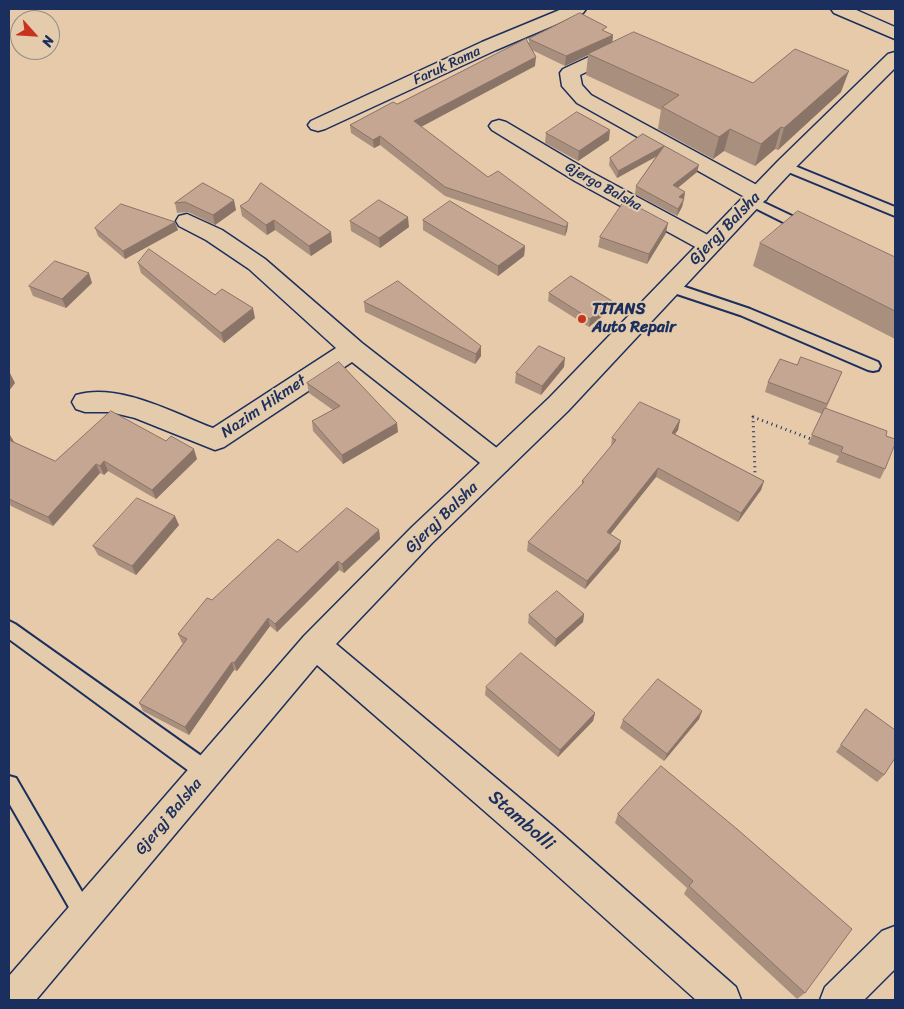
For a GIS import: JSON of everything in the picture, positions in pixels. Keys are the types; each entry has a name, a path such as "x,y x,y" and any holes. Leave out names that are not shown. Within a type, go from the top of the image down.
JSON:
{"street":[{"name":"Faruk Rama","path":"318,125 489,46 577,9"},
{"path":"840,9 895,34"},
{"path":"635,42 570,73 572,86 584,99 755,198"},
{"name":"Gjergj Balsha","path":"12,1000 315,646 422,535 609,354 785,166 895,58"},
{"name":"Gjergo Balsha","path":"498,126 582,176 709,245"},
{"path":"187,222 214,235 257,264 353,349 498,463"},
{"name":"Nazim Hikmet","path":"85,402 110,402 141,410 215,440 353,349"},
{"name":"Stambolli","path":"315,646 542,838 724,1000"},
{"path":"838,1000 895,944"}],"lane":[{"path":"785,166 895,212"},
{"path":"755,198 819,235"},
{"path":"670,287 745,312 873,366"},
{"path":"9,629 207,772"},
{"path":"9,784 85,916"}],"path":[{"path":"751,478 755,473 753,417 811,439"}],"building":[{"path":"580,13 607,27 602,30 613,35 566,56 529,39"},
{"path":"634,32 753,83 795,49 849,71 784,128 781,127 761,144 730,129 719,137 662,107 679,95 588,54"},
{"path":"526,39 536,57 414,121 488,177 498,171 568,223 566,227 445,187 380,136 373,140 350,125 393,102 397,104"},
{"path":"577,112 610,130 579,151 546,133"},
{"path":"643,134 699,165 673,185 685,192 679,197 684,199 678,209 636,186 664,146 618,171 610,158"},
{"path":"203,183 234,200 213,215 185,202 175,203"},
{"path":"261,183 331,232 309,246 274,220 266,225 240,206 248,201"},
{"path":"379,200 408,217 379,238 350,221"},
{"path":"625,200 668,223 649,254 600,237"},
{"path":"450,201 525,246 498,266 423,220"},
{"path":"121,204 175,222 123,251 95,228"},
{"path":"798,211 895,257 895,311 760,243"},
{"path":"149,249 215,295 222,289 253,308 221,333 138,263"},
{"path":"55,261 89,273 62,299 29,286"},
{"path":"571,276 612,301 590,319 549,293"},
{"path":"398,281 481,346 476,354 364,302"},
{"path":"539,346 565,358 542,386 516,373"},
{"path":"801,357 842,372 827,404 768,382 780,359 797,365"},
{"path":"339,362 397,423 342,455 312,421 340,406 307,383"},
{"path":"640,402 680,420 672,433 764,481 741,513 658,468 607,532 621,541 587,581 528,542 584,482 582,481 616,440 612,438"},
{"path":"825,408 887,431 886,436 895,439 895,444 885,469 841,452 843,447 812,435"},
{"path":"111,411 166,441 171,436 194,449 152,490 104,461 100,466 96,464 48,517 9,499 9,440 55,461"},
{"path":"137,498 175,516 132,566 93,546"},
{"path":"347,508 379,530 342,564 338,561 275,624 268,618 234,663 232,662 185,727 139,703 187,639 178,634 207,598 212,600 278,539 297,552"},
{"path":"557,591 584,614 556,639 529,615"},
{"path":"521,653 595,713 560,750 486,687"},
{"path":"658,679 702,711 667,754 623,720"},
{"path":"866,709 895,730 895,758 884,775 841,745"},
{"path":"661,766 852,929 805,993 689,886 693,881 618,814"}],"place":[{"name":"TITANS Auto Repair","path":"582,319"}]}
